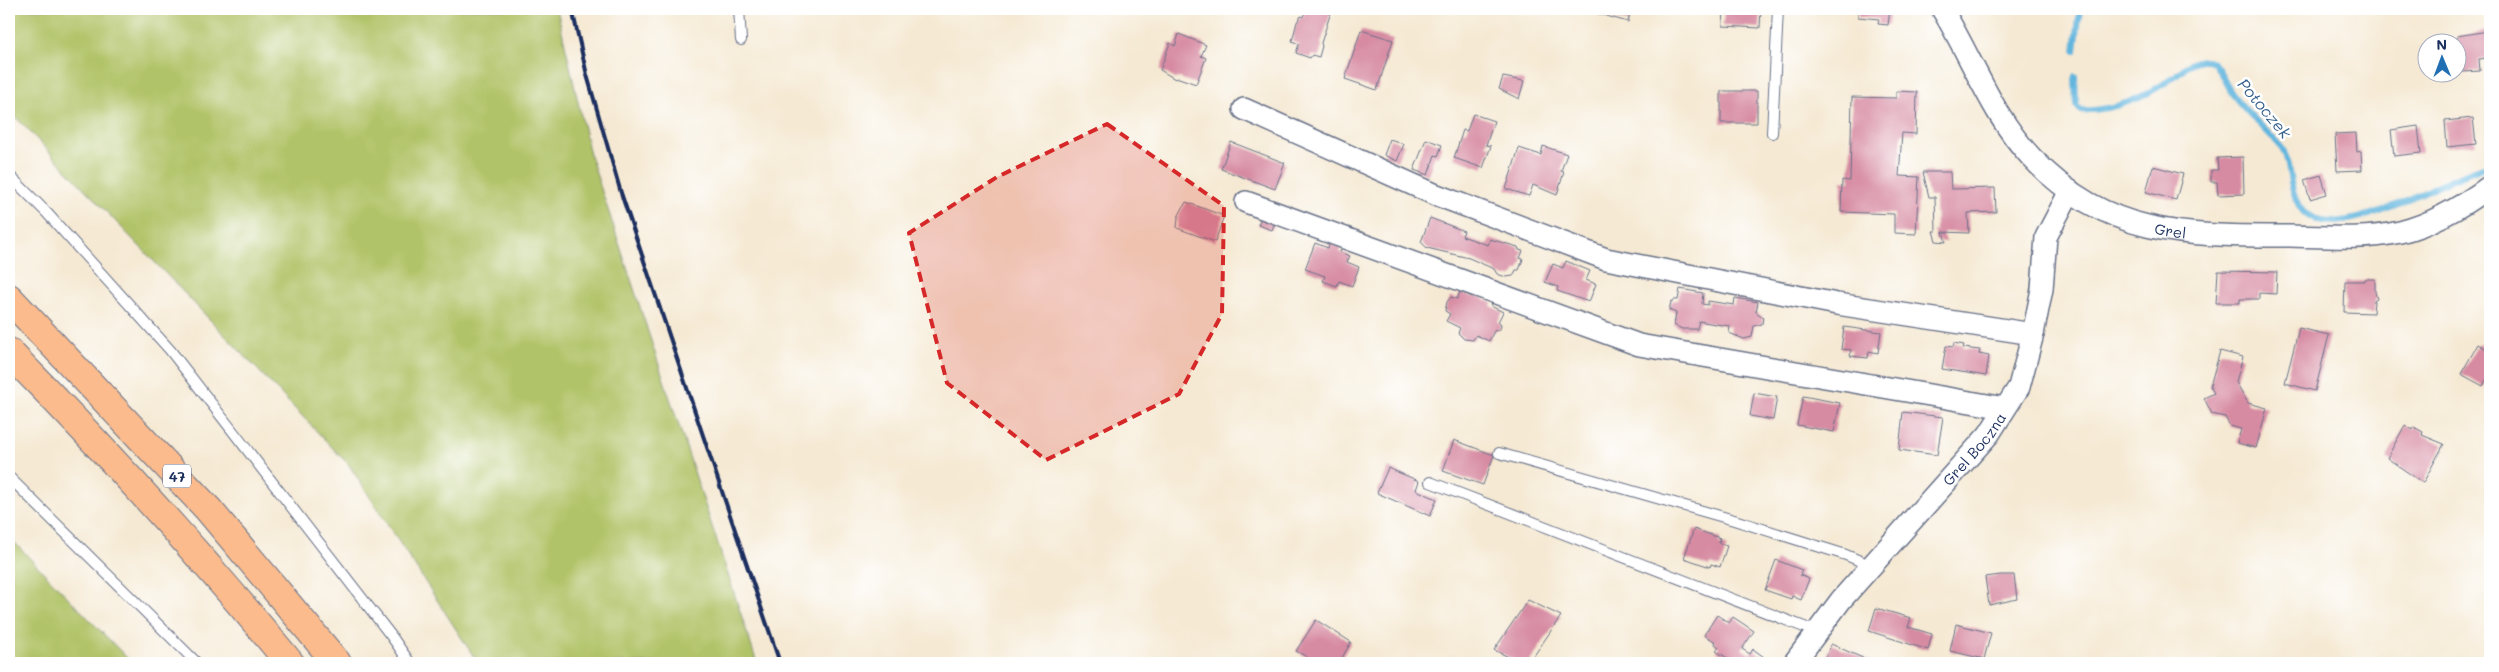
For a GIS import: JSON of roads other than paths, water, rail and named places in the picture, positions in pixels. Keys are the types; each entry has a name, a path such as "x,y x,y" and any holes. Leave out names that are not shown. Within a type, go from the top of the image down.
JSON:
{"main road":[{"name":"47","path":"9,298 208,509 337,663"},
{"name":"47","path":"9,352 120,467 240,602 290,663"}],"street":[{"name":"Grel","path":"1942,9 2014,136 2031,158 2070,191 2130,222 2165,231 2199,235 2369,237 2401,232 2429,222 2468,202 2490,186"},
{"path":"1244,109 1434,194 1606,259 1837,304 2033,334"},
{"name":"Grel Boczna","path":"1794,663 1841,600 1989,434 2018,387 2033,334 2042,289 2046,237 2070,191"},
{"path":"1246,202 1639,346 2005,408"}],"lane":[{"path":"739,9 741,40"},
{"path":"1772,133 1778,9"},
{"path":"9,175 46,212 170,350 392,637 410,663"},
{"path":"1499,453 1734,520 1846,555 1872,566"},
{"path":"9,477 197,663"},
{"path":"1430,482 1817,632"}],"waterway":[{"name":"Potoczek","path":"2075,51 2080,9"},
{"name":"Potoczek","path":"2075,76 2076,105 2080,110 2103,109 2137,98 2171,79 2196,61 2211,61 2237,100 2282,148 2287,158 2297,202 2302,210 2317,220 2327,222 2339,221 2371,214 2490,165"}],"railway":[{"path":"572,9 587,75 621,193 780,663"}]}
